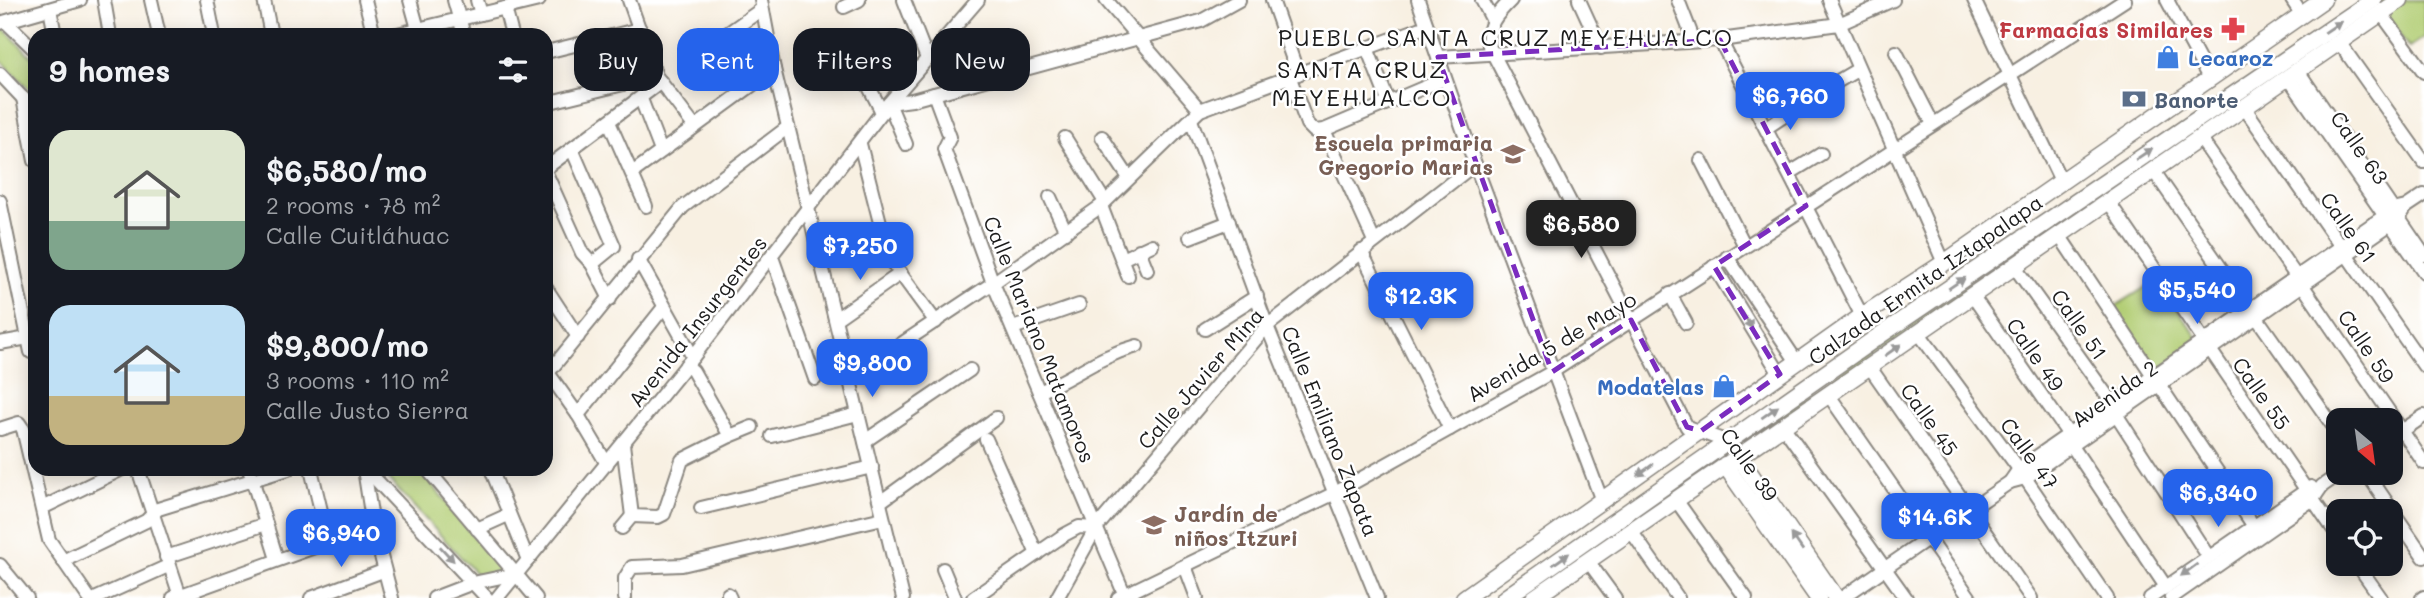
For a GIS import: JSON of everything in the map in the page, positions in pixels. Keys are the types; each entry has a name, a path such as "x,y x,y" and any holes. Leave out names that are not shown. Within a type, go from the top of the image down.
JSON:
{"main road":[{"name":"Calzada Ermita Iztapalapa","path":"1464,598 1862,316 1944,263 2323,0"},
{"name":"Calzada Ermita Iztapalapa","path":"1505,598 1722,446 2377,6 2400,0"},
{"name":"Calzada Ermita Iztapalapa","path":"1540,596 1630,531 2339,42 2377,6"},
{"name":"Calle 39","path":"1732,461 1818,598"},
{"name":"Calle 39","path":"1732,461 1836,598"}],"street":[{"path":"28,44 3,22 30,6 50,9 80,0"},
{"path":"104,0 109,28"},
{"path":"152,0 158,28"},
{"path":"207,0 213,28"},
{"path":"264,0 270,28"},
{"path":"365,0 372,28"},
{"path":"410,0 418,28"},
{"path":"454,0 462,28"},
{"path":"477,0 481,14"},
{"path":"422,28 520,2 539,0"},
{"path":"629,0 640,28"},
{"path":"844,7 859,0"},
{"path":"904,0 926,56"},
{"name":"Avenida Insurgentes","path":"496,598 690,361 926,56 978,0"},
{"path":"1106,0 1200,110"},
{"path":"885,107 1201,21 1240,0"},
{"path":"1272,0 1307,124 1314,131 1324,130 1444,79"},
{"path":"1418,0 1475,164 1602,501"},
{"path":"1482,0 1492,19"},
{"path":"1493,53 1488,37 1492,19 1511,0"},
{"path":"1579,0 1601,47"},
{"path":"1678,0 1694,41"},
{"path":"1829,0 1857,70 1944,263"},
{"path":"1438,57 1720,40 1839,24 1893,0"},
{"path":"1974,0 2061,181"},
{"name":"Avenida 5 de Mayo","path":"1123,597 1335,493 1552,372 1932,122 2125,0"},
{"path":"2167,0 2210,80"},
{"path":"2292,0 2302,15"},
{"path":"732,28 762,5 766,28"},
{"path":"2377,6 2424,72"},
{"path":"505,8 510,28"},
{"path":"50,9 54,28"},
{"path":"850,378 993,283 1103,204 1200,110 1427,26"},
{"path":"1720,40 1862,316"},
{"path":"2339,42 2424,162"},
{"path":"553,50 574,45"},
{"path":"1367,48 1388,101"},
{"path":"1896,52 1932,122"},
{"name":"Calle 39","path":"1493,53 1687,427 1700,431 1722,446 1732,461"},
{"path":"1816,94 1857,70"},
{"path":"0,74 28,103"},
{"name":"Calle 63","path":"2293,74 2424,255"},
{"path":"663,84 694,126"},
{"path":"779,90 837,318 903,598"},
{"path":"553,102 602,91"},
{"path":"553,165 648,91"},
{"path":"632,173 743,91"},
{"path":"873,91 906,144"},
{"name":"Calle Mariano Matamoros","path":"934,94 950,137 944,149 993,283 1123,597"},
{"path":"23,98 28,124"},
{"path":"640,99 661,151"},
{"name":"Calle 61","path":"2244,107 2342,252 2424,366"},
{"path":"1766,128 1796,108"},
{"name":"Calle Emiliano Zapata","path":"1191,120 1268,326 1377,598"},
{"path":"609,122 646,206"},
{"path":"553,370 638,259 683,207 788,127"},
{"path":"1324,130 1374,241"},
{"path":"1101,137 1129,178"},
{"path":"1065,138 1103,204 1128,276"},
{"name":"Calle 59","path":"2200,138 2386,408"},
{"path":"860,144 884,244 936,322"},
{"path":"572,149 614,246 611,252 592,264"},
{"path":"1790,173 1821,154"},
{"path":"1701,160 1745,246"},
{"name":"Calle Javier Mina","path":"1057,598 1096,528 1268,326 1475,164"},
{"path":"2153,170 2326,416"},
{"path":"553,187 582,253 592,264 610,299"},
{"name":"Avenida 2","path":"1842,598 2424,195"},
{"path":"1050,197 1066,232"},
{"path":"0,201 28,338 0,343"},
{"name":"Calle 55","path":"2108,201 2326,519"},
{"name":"Calle 63","path":"2394,215 2424,272"},
{"path":"1190,237 1229,222"},
{"path":"2059,235 2253,525"},
{"path":"1122,259 1152,245"},
{"path":"1139,250 1147,270"},
{"path":"1362,251 1450,429"},
{"path":"772,257 815,379"},
{"path":"1727,257 1797,362"},
{"path":"638,259 664,307 693,371 730,436"},
{"path":"1714,266 1780,374"},
{"name":"Calle 51","path":"2014,266 2115,409 2208,556"},
{"path":"837,318 901,273"},
{"path":"1670,294 1686,323"},
{"name":"Calle 49","path":"1972,295 2071,440 2168,592"},
{"path":"1205,329 1257,296"},
{"path":"553,299 578,337"},
{"path":"1013,328 1079,305"},
{"path":"578,415 664,307"},
{"name":"Calle 47","path":"1918,332 2022,474 2107,598"},
{"path":"1040,392 1067,380 1106,354 1137,346"},
{"name":"Calle 45","path":"1869,366 2031,598"},
{"path":"865,441 971,370"},
{"path":"553,383 578,415 607,464"},
{"path":"1828,394 1970,598"},
{"path":"772,436 859,414"},
{"path":"2403,430 2424,416"},
{"path":"880,502 996,418"},
{"path":"0,429 13,423 28,428"},
{"path":"1783,426 1906,598"},
{"path":"632,516 658,517 664,514 682,460 687,454 752,427"},
{"name":"Calle 59","path":"2403,432 2424,463"},
{"path":"986,439 1037,554"},
{"path":"622,528 632,516 623,444"},
{"path":"701,508 872,467"},
{"path":"37,476 49,540 89,598"},
{"path":"42,508 108,476"},
{"path":"140,476 176,597 373,526"},
{"path":"63,561 146,521 153,513 247,476"},
{"path":"250,476 277,559"},
{"path":"313,476 328,540"},
{"path":"366,476 373,526 392,598"},
{"path":"372,476 487,598"},
{"path":"433,476 536,598"},
{"path":"494,476 528,561"},
{"path":"2168,592 2208,556 2253,525 2326,483"},
{"path":"2375,485 2424,557"},
{"path":"2150,598 2168,592 2309,494"},
{"path":"1676,500 1746,598"},
{"path":"477,529 508,515"},
{"path":"625,598 625,578 632,567 682,565 883,518"},
{"path":"105,597 167,562 266,524"},
{"path":"973,598 1079,527 1096,528"},
{"path":"1630,531 1678,598"},
{"path":"1588,561 1615,598"},
{"path":"0,565 6,582 27,598"},
{"path":"1185,566 1197,598"},
{"path":"943,569 955,598"},
{"path":"311,598 383,571"},
{"path":"434,598 474,583 516,574"},
{"path":"2365,576 2381,598"}],"highlighted area":[{"path":"1720,40 1806,206 1714,266 1780,374 1701,431 1687,427 1631,320 1552,372 1438,57"}],"green space":[{"path":"2380,0 2391,0 1523,598 1513,598"},
{"path":"2405,0 2424,0 2424,37 2409,48 2384,13"},
{"path":"3,28 28,53 28,88 0,59 0,29"},
{"path":"2157,280 2200,341 2156,372 2111,309"},
{"path":"385,476 425,476 504,571 479,577"}],"place":[{"name":"Farmacias Similares","path":"2233,29"},
{"name":"Lecaroz","path":"2168,57"},
{"name":"Banorte","path":"2134,99"},
{"name":"Escuela primaria Gregorio Marias","path":"1513,154"},
{"name":"Modatelas","path":"1724,386"},
{"name":"Jardín de niños Itzuri","path":"1154,525"}],"district":[{"name":"PUEBLO SANTA CRUZ MEYEHUALCO","path":"1506,37"},
{"name":"SANTA CRUZ MEYEHUALCO","path":"1362,82"}]}
